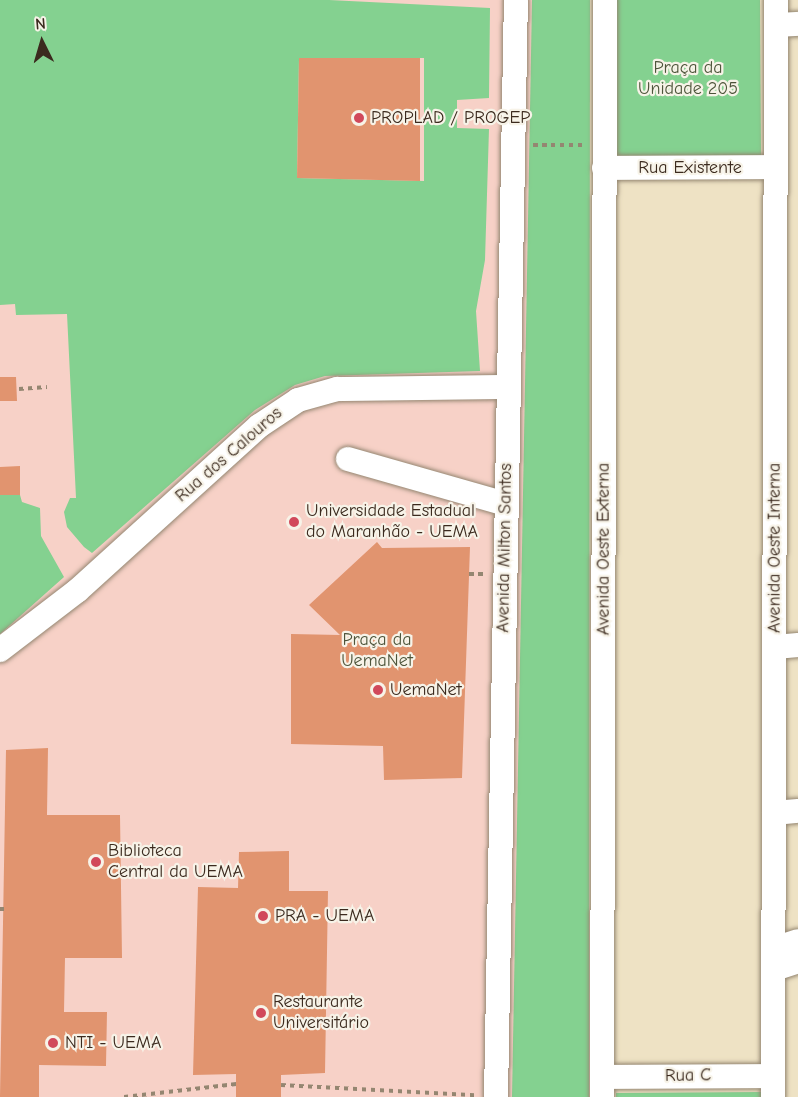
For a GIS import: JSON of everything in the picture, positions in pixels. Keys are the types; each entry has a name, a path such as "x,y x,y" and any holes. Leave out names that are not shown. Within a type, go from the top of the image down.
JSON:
{"street":[{"name":"Avenida Milton Santos","path":"490,1096 506,504 516,0"},
{"name":"Avenida Oeste Externa","path":"603,1087 605,0"},
{"name":"Avenida Oeste Interna","path":"773,1086 774,813 786,646 776,167 787,24 776,0"},
{"name":"Rua Existente","path":"604,156 776,167"},
{"name":"Rua dos Calouros","path":"0,650 77,591 259,426 298,400 337,389 508,387"},
{"path":"348,459 506,504"},
{"path":"774,813 798,812"},
{"path":"774,959 798,941"},
{"path":"774,959 798,961"},
{"name":"Rua C","path":"603,1087 773,1086"}],"path":[{"path":"526,145 604,156"},
{"path":"19,389 47,387"},
{"path":"124,1097 236,1084"},
{"path":"281,1085 490,1096"},
{"path":"351,1097 352,1089"}],"shaded area":[{"name":"Universidade Estadual do Maranhão - UEMA","path":"0,0 587,0 590,1097 0,1097"}],"green space":[{"path":"0,0 329,0 490,8 489,98 457,100 457,128 489,129 485,260 476,311 480,371 325,376 295,385 255,410 92,553 67,527 64,512 70,498 76,498 67,314 16,315 15,304 0,305","holes":["424,58 424,181 297,178 299,59"]},
{"path":"532,0 590,0 589,1097 512,1097"},
{"name":"Praça da Unidade 205","path":"615,0 760,0 761,158 616,159"},
{"path":"0,495 20,495 22,502 40,508 41,536 64,577 0,634"},
{"path":"762,1092 762,1097 616,1097 616,1093"}],"building":[{"name":"PROPLAD / PROGEP","path":"299,58 420,58 420,181 297,178"},
{"path":"0,377 16,377 17,401 0,401"},
{"path":"20,466 20,495 0,495 0,467"},
{"name":"UemaNet","path":"377,542 382,548 470,547 462,778 384,780 383,746 291,744 291,634 340,635 309,605"},
{"name":"Biblioteca Central da UEMA","path":"48,748 47,815 120,815 122,958 65,958 64,1012 107,1012 106,1066 39,1065 39,1097 0,1097 6,750"},
{"name":"Restaurante Universitário","path":"289,851 289,891 328,891 325,1073 281,1075 281,1097 236,1097 236,1074 193,1075 198,887 238,888 239,852"}],"place":[{"name":"PROPLAD / PROGEP","path":"359,118"},
{"name":"Universidade Estadual do Maranhão - UEMA","path":"294,522"},
{"name":"UemaNet","path":"378,690"},
{"name":"Biblioteca Central da UEMA","path":"96,862"},
{"name":"PRA - UEMA","path":"263,916"},
{"name":"Restaurante Universitário","path":"261,1013"},
{"name":"NTI - UEMA","path":"53,1043"}],"park label":[{"name":"Praça da UemaNet","path":"377,651"}]}
